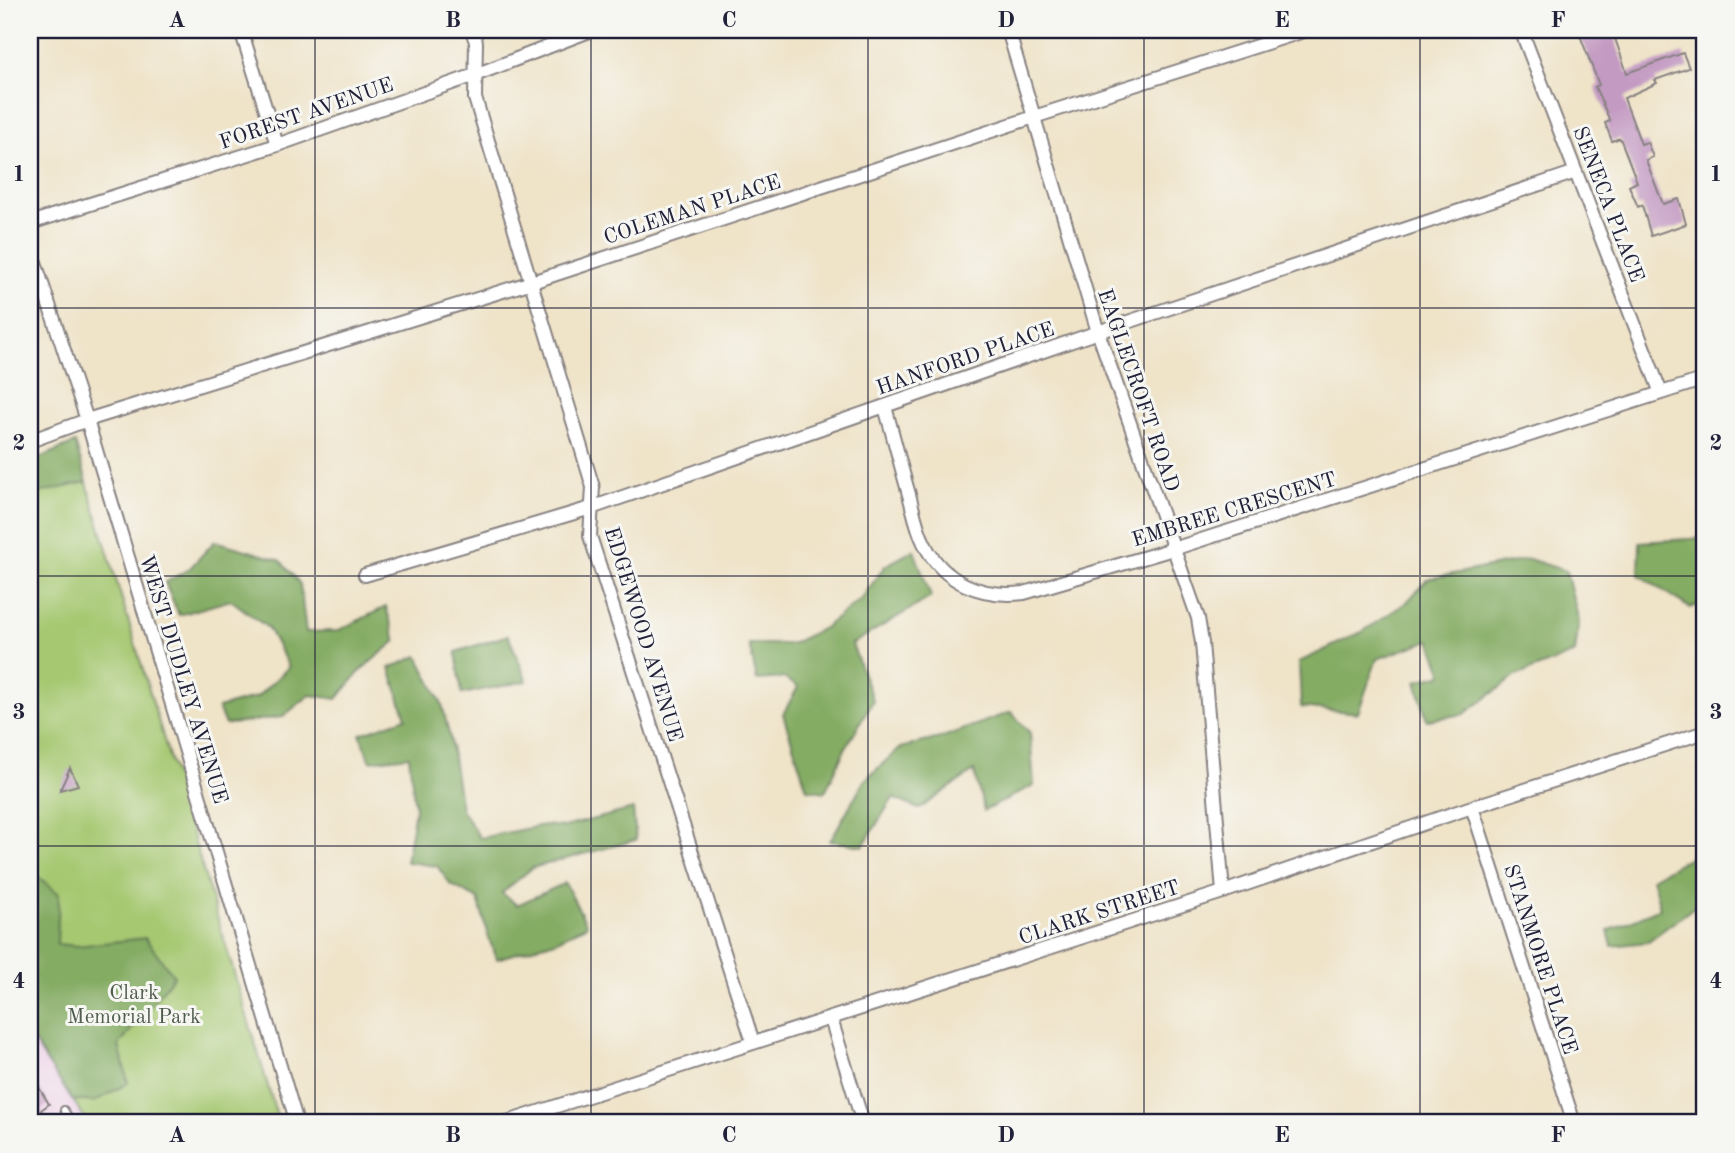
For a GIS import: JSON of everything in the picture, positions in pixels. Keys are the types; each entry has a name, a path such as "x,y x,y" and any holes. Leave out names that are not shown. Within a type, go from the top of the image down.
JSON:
{"street":[{"path":"241,30 277,145"},
{"name":"EDGEWOOD AVENUE","path":"472,30 476,42 475,98 593,487 590,536 752,1042"},
{"name":"FOREST AVENUE","path":"30,223 277,145 475,75 592,30"},
{"name":"EAGLECROFT ROAD","path":"1008,30 1098,332 1198,618 1223,892"},
{"name":"COLEMAN PLACE","path":"30,441 87,420 532,282 1307,30"},
{"name":"SENECA PLACE","path":"1521,30 1661,393"},
{"name":"HANFORD PLACE","path":"365,575 591,508 1098,332 1576,172"},
{"name":"WEST DUDLEY AVENUE","path":"30,247 87,420 297,1123"},
{"name":"EMBREE CRESCENT","path":"885,407 923,542 946,572 969,587 996,594 1024,593 1173,549 1705,379"},
{"name":"CLARK STREET","path":"504,1123 1223,892 1472,807 1705,732"},
{"name":"STANMORE PLACE","path":"1472,807 1574,1123"},
{"path":"831,1019 863,1123"}],"lane":[{"path":"64,1110 72,1123"}],"shaded area":[{"path":"30,1036 72,1100 88,1123 30,1123"}],"green space":[{"name":"Clark Memorial Park","path":"75,443 279,1123 88,1123 30,1036 30,462"},
{"path":"75,443 87,482 30,495 30,462"},
{"path":"1705,538 1705,601 1690,608 1639,575 1640,542"},
{"path":"215,541 280,560 300,584 306,632 337,631 386,607 396,641 362,669 337,699 310,695 282,717 225,725 218,708 257,697 289,667 268,628 231,600 179,615 165,583 190,568"},
{"path":"914,550 931,597 852,644 873,701 845,749 825,792 807,789 783,714 798,687 784,678 757,680 749,644 791,644 824,628 862,598 885,566"},
{"path":"1529,559 1566,571 1579,621 1575,653 1516,676 1464,714 1427,720 1416,681 1443,674 1430,640 1377,659 1358,713 1301,707 1299,662 1362,632 1407,602 1428,579"},
{"path":"508,635 527,681 462,694 456,652"},
{"path":"418,656 442,704 461,809 480,838 544,825 564,827 633,809 636,840 532,868 502,893 517,905 565,883 587,925 558,940 497,959 478,899 450,884 437,866 406,862 415,809 409,756 370,761 360,734 406,718 390,668"},
{"path":"1011,712 1030,733 1034,785 984,811 974,771 919,809 893,798 863,846 830,841 864,781 900,748 940,738"},
{"path":"1697,853 1705,875 1705,899 1647,942 1612,946 1608,931 1660,908 1652,878"},
{"path":"30,870 59,894 57,944 77,946 145,938 174,976 119,1045 128,1083 94,1102 72,1100 30,1036"}],"building":[{"path":"1578,30 1612,30 1627,73 1683,53 1689,68 1655,80 1657,83 1624,98 1641,144 1647,142 1653,157 1646,160 1663,204 1679,199 1686,224 1651,236 1642,205 1638,207 1629,186 1637,182 1620,138 1612,141 1605,123 1610,121 1595,87 1599,85"},
{"path":"70,768 78,785 60,790"},
{"path":"30,1073 49,1104 41,1110 44,1116 32,1123 30,1123"}]}
